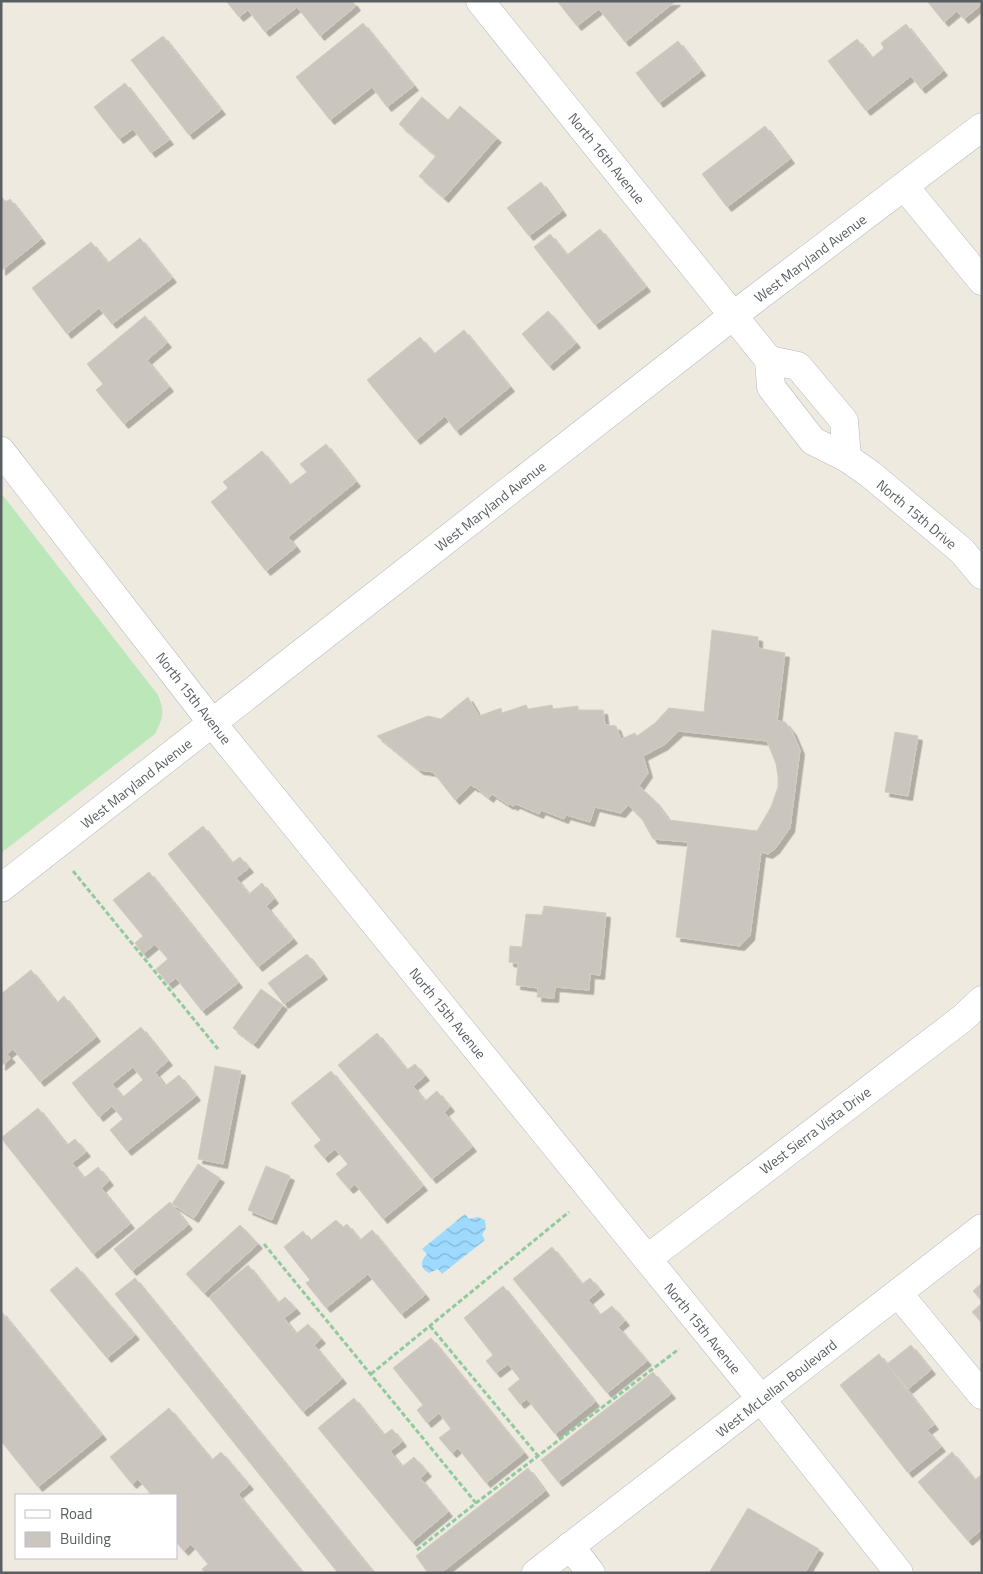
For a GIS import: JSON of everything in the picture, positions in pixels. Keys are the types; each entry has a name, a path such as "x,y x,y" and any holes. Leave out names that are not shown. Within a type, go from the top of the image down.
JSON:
{"street":[{"name":"North 16th Avenue","path":"480,1 734,315"},
{"name":"West Maryland Avenue","path":"1,888 734,315 982,127"},
{"path":"904,186 982,281"},
{"path":"734,315 769,360 798,366 844,421 847,458"},
{"name":"North 15th Drive","path":"769,360 771,387 813,442 847,458 870,474 962,552 982,575"},
{"path":"795,418 823,396"},
{"name":"North 15th Avenue","path":"1,451 213,724 761,1399 899,1573"},
{"name":"West Sierra Vista Drive","path":"647,1259 963,1018 982,1000"},
{"name":"West McLellan Boulevard","path":"536,1573 982,1228"},
{"path":"898,1293 982,1395"},
{"path":"570,1546 591,1573"}],"path":[{"path":"73,871 218,1049"},
{"path":"371,1374 569,1212"},
{"path":"264,1244 476,1503"},
{"path":"430,1326 538,1456"},
{"path":"417,1550 679,1349"}],"green space":[{"path":"1,493 158,695 162,711 155,734 1,853"}],"water":[{"path":"465,1214 469,1219 478,1217 485,1220 486,1228 482,1235 485,1240 442,1274 438,1269 429,1273 422,1264 427,1254 422,1249"}],"building":[{"path":"226,1 352,1 356,6 320,36 297,7 265,32 248,10 239,17"},
{"path":"557,1 676,1 625,42 599,9 577,26"},
{"path":"927,1 982,1 982,4 964,19 957,11 944,22"},
{"path":"363,23 414,86 387,107 372,87 330,120 296,77"},
{"path":"906,24 943,71 921,89 911,76 866,111 828,61 857,39 872,58 884,48 881,43"},
{"path":"163,36 221,110 189,135 131,60"},
{"path":"678,41 701,71 659,103 636,73"},
{"path":"125,83 169,140 151,153 133,129 119,139 94,107"},
{"path":"422,97 448,120 460,106 497,138 444,198 419,176 436,156 399,124"},
{"path":"765,126 790,159 727,207 702,174"},
{"path":"541,182 562,211 529,236 507,208"},
{"path":"1,196 6,202 10,199 41,239 1,271"},
{"path":"600,229 646,287 595,325 534,247 550,234 567,255"},
{"path":"140,238 172,278 112,324 99,308 67,334 32,288 91,242 108,263"},
{"path":"548,311 576,343 549,366 522,334"},
{"path":"145,316 167,343 147,360 169,387 124,424 96,390 103,384 87,364"},
{"path":"464,330 510,387 456,431 445,416 416,440 367,380 420,337 434,354"},
{"path":"326,444 356,482 288,537 296,547 266,571 211,502 228,488 223,482 262,451 290,485 307,472 300,464"},
{"path":"712,630 758,637 758,648 785,653 777,721 785,722 792,731 800,750 790,828 775,849 768,854 761,852 750,936 740,946 676,937 688,842 653,839 642,819 628,805 621,813 595,807 590,822 566,815 564,819 541,810 539,814 516,804 513,806 509,805 492,794 489,798 471,785 455,800 433,772 419,770 377,736 428,716 441,719 468,697 479,716 501,708 502,713 526,705 528,709 552,705 553,709 578,706 578,710 603,710 605,725 616,726 621,739 635,733 637,736 655,723 669,708 704,712","holes":["679,731 767,741 776,764 778,787 771,807 757,831 669,820 654,800 639,786 648,773 643,756 664,745"]},
{"path":"895,732 918,736 908,796 885,792"},
{"path":"203,826 232,863 240,857 249,868 236,878 249,894 262,883 274,899 266,906 293,939 258,967 168,854"},
{"path":"149,872 238,983 202,1011 176,978 168,984 156,969 168,959 155,944 143,954 135,943 143,936 113,900"},
{"path":"544,906 606,913 600,975 590,974 589,990 555,987 554,998 537,997 538,988 516,985 518,963 509,962 510,946 522,947 526,914 542,915"},
{"path":"307,954 323,975 284,1004 268,983"},
{"path":"31,970 57,1003 64,996 96,1037 40,1082 13,1049 7,1054 11,1058 1,1066 1,994"},
{"path":"261,989 283,1005 254,1044 233,1028"},
{"path":"141,1027 168,1061 155,1072 165,1086 179,1075 196,1096 127,1151 110,1130 123,1119 112,1106 99,1117 72,1083","holes":["133,1067 143,1080 123,1097 112,1084"]},
{"path":"377,1033 407,1070 415,1064 425,1076 413,1086 425,1101 437,1091 450,1107 444,1112 472,1147 432,1179 338,1065"},
{"path":"215,1066 241,1071 223,1164 198,1159"},
{"path":"331,1071 423,1186 383,1219 355,1184 349,1189 336,1174 348,1164 335,1149 324,1158 314,1146 321,1140 291,1103"},
{"path":"38,1108 67,1145 75,1139 86,1152 72,1163 84,1178 98,1167 109,1181 101,1188 130,1224 93,1254 1,1138"},
{"path":"198,1164 220,1178 194,1218 172,1204"},
{"path":"266,1166 290,1176 272,1220 248,1210"},
{"path":"170,1202 188,1225 132,1271 114,1249"},
{"path":"336,1220 343,1227 347,1224 360,1240 372,1230 425,1295 401,1314 368,1274 326,1308 306,1283 310,1280 284,1247 303,1231 310,1241"},
{"path":"240,1225 258,1244 204,1293 186,1274"},
{"path":"552,1247 582,1284 590,1278 600,1290 588,1300 600,1315 612,1306 625,1321 618,1327 647,1361 607,1393 513,1279"},
{"path":"248,1265 278,1303 285,1297 296,1309 284,1318 296,1334 308,1324 321,1339 314,1345 342,1379 303,1412 209,1297"},
{"path":"77,1267 135,1335 107,1358 50,1290"},
{"path":"135,1278 374,1573 338,1573 115,1294"},
{"path":"982,1283 982,1301 973,1291"},
{"path":"503,1286 595,1402 555,1434 527,1399 520,1404 508,1389 520,1379 508,1364 496,1373 486,1361 493,1355 464,1318"},
{"path":"982,1303 982,1323 972,1312"},
{"path":"1,1311 102,1435 38,1487 1,1441"},
{"path":"431,1338 524,1453 486,1483 458,1448 452,1453 439,1438 451,1429 439,1413 427,1423 417,1410 423,1405 393,1368"},
{"path":"911,1345 931,1370 908,1389 887,1364"},
{"path":"879,1354 934,1425 927,1430 941,1447 908,1473 840,1385"},
{"path":"653,1372 671,1394 558,1482 541,1460"},
{"path":"354,1398 384,1435 392,1429 402,1442 390,1451 402,1467 414,1457 427,1472 420,1478 448,1512 412,1542 318,1428"},
{"path":"169,1408 212,1460 221,1452 249,1485 238,1494 303,1573 205,1573 202,1569 208,1564 191,1544 184,1551 178,1544 178,1494 148,1494 150,1493 138,1479 132,1484 110,1457"},
{"path":"952,1452 975,1480 982,1474 982,1529 968,1541 918,1482"},
{"path":"528,1468 545,1491 441,1573 428,1573 416,1556"},
{"path":"748,1508 819,1549 805,1573 709,1573"}]}
